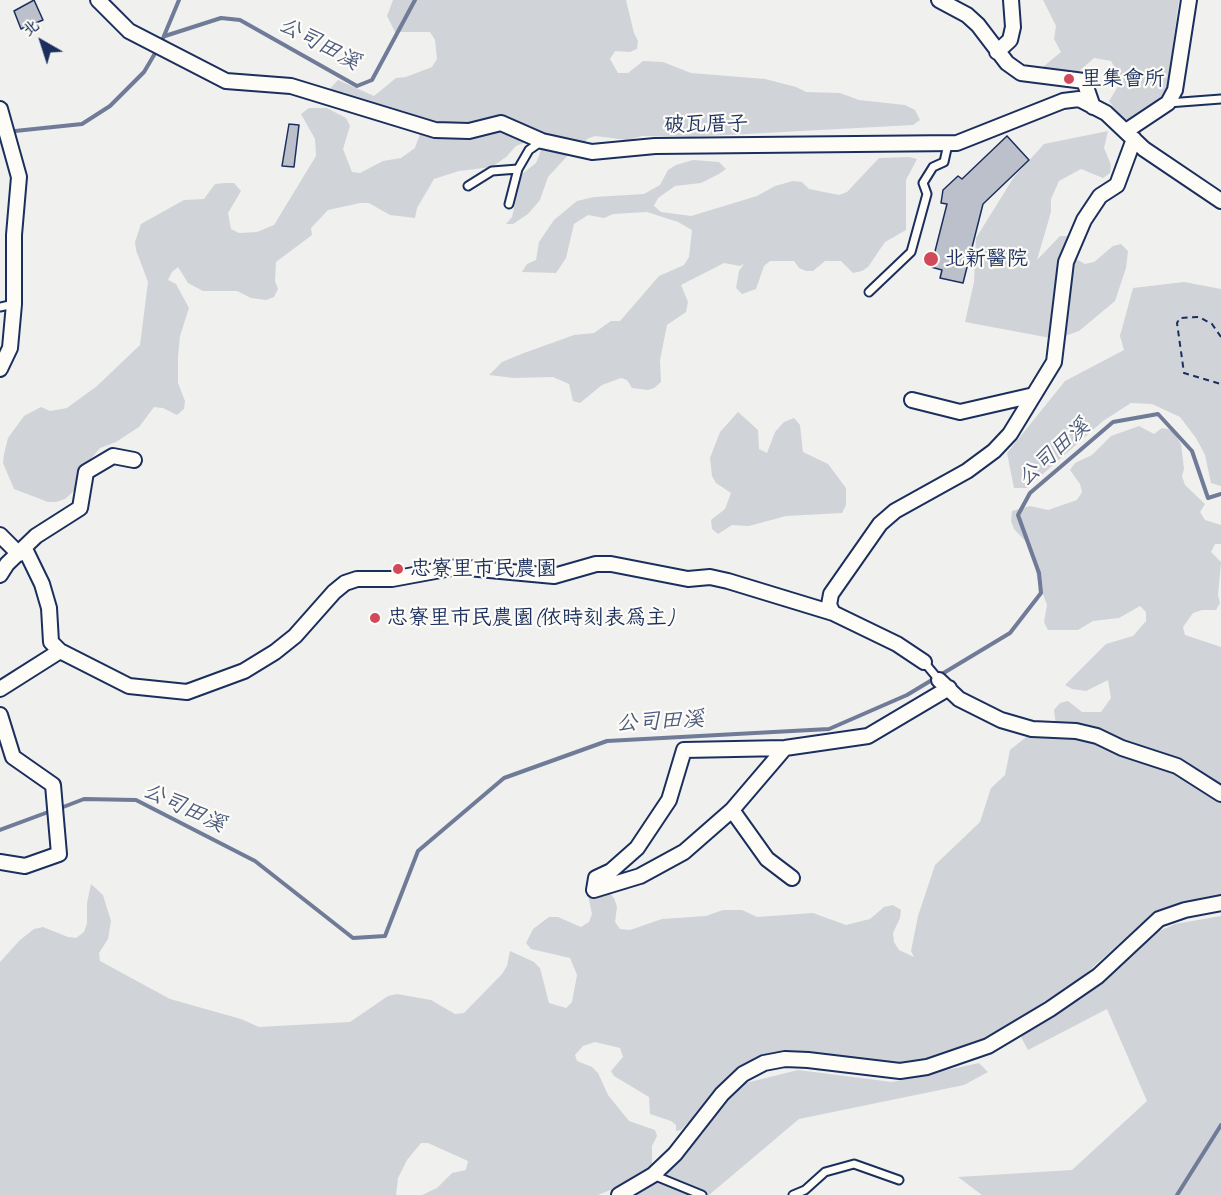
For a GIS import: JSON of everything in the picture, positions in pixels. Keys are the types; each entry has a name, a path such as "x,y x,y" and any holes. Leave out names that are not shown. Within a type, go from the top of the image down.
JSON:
{"street":[{"name":"破瓦厝子","path":"98,0 129,31 226,81 291,86 435,130 469,131 501,123 542,141 592,152 655,146 948,144 957,143 1063,101 1079,99 1106,113 1144,149 1221,201"},
{"path":"939,0 967,15 978,25 997,52 1021,73 1084,81 1093,107"},
{"path":"997,52 1010,40 1013,27 1011,0"},
{"path":"833,613 829,605 831,594 879,524 895,511 967,471 994,451 1010,434 1054,362 1066,262 1084,220 1100,196 1117,185 1130,135 1168,103 1175,90 1189,0"},
{"path":"0,108 19,177 7,306 10,348 0,369"},
{"path":"912,400 960,412 1034,395"},
{"path":"0,575 7,564 57,520 80,508 86,472 114,456 134,460"},
{"path":"2,542 31,558 46,600 51,642 60,651 129,686 187,693 244,671 275,652 295,636 345,583 357,579 412,576 456,567 554,576 596,564 611,564 688,579 710,578 728,581 833,613 897,644 924,662"},
{"path":"0,689 14,678 60,651"},
{"path":"785,748 732,810 684,852 640,876 594,890 596,878 611,871 637,848 669,800 684,750 785,748 868,736 944,684 959,699 1001,720 1032,729 1076,731 1096,736 1122,748 1177,766 1221,794"},
{"path":"0,715 14,756 53,784 58,854 25,866 0,862"},
{"path":"732,810 767,859 792,878"},
{"path":"619,1195 653,1175 675,1154 722,1094 743,1074 764,1063 785,1059 808,1060 900,1071 927,1067 988,1046 1050,1009 1098,976 1159,919 1185,910 1221,903"}],"lane":[{"path":"1168,103 1221,99"},
{"path":"509,204 518,169 529,150 542,141"},
{"path":"869,292 910,252 927,194 923,183 933,167 944,162 948,144"},
{"path":"468,186 492,171 518,169"},
{"path":"924,662 944,684"},
{"path":"793,1195 805,1190 825,1172 854,1164 899,1180"},
{"path":"653,1175 702,1195"}],"path":[{"path":"1221,337 1212,324 1199,317 1180,318 1177,323 1184,373 1221,384"}],"shaded area":[{"path":"393,0 626,0 638,41 637,49 630,52 615,51 610,59 618,73 628,73 643,61 663,62 691,73 765,79 806,92 840,93 859,100 905,105 915,110 920,120 913,125 690,137 642,136 628,140 595,136 587,139 584,146 569,154 548,177 540,200 528,214 513,224 506,224 512,217 522,174 536,163 539,156 541,148 531,140 516,146 492,167 459,171 434,179 417,208 415,218 390,215 369,203 328,210 311,228 312,235 276,262 275,281 278,289 274,297 266,300 251,298 237,291 203,291 188,283 178,267 168,280 176,284 189,308 180,336 178,357 178,383 185,401 184,409 177,415 163,408 154,407 139,427 116,442 100,448 88,462 78,487 65,499 48,502 14,489 3,463 4,454 8,438 24,416 41,407 50,411 67,408 97,386 140,345 148,282 135,242 141,224 184,200 204,199 215,184 234,183 241,191 228,213 231,229 239,233 257,232 274,225 316,156 315,139 301,114 309,108 327,108 346,118 350,126 343,149 352,172 360,173 383,161 401,158 415,148 421,131 405,114 327,92 338,80 374,96 396,78 406,77 432,67 437,59 435,40 430,32 395,32 387,16"},
{"path":"1043,0 1179,0 1166,96 1132,121 1122,118 1109,101 1122,80 1111,61 1094,58 1076,74 1038,71 1061,52 1054,39 1056,26"},
{"path":"1108,131 1104,148 1111,165 1110,173 1103,178 1081,169 1059,181 1051,199 1051,212 1037,260 1060,236 1069,236 1076,259 1085,264 1094,262 1113,246 1121,244 1128,251 1126,268 1115,301 1079,331 1056,339 965,322 974,282 976,238 1014,177 1044,144"},
{"path":"879,158 917,159 906,180 906,230 885,242 868,267 862,271 853,273 841,261 825,261 813,271 806,271 799,268 794,261 770,261 764,266 756,289 742,294 736,288 739,271 744,264 740,266 724,263 681,285 688,302 686,312 667,325 660,360 661,382 654,388 648,390 632,388 627,380 621,378 602,385 580,403 573,401 569,384 553,377 514,378 489,375 502,362 574,335 594,333 611,321 620,321 659,276 684,265 689,257 692,230 678,222 647,212 613,214 604,218 588,215 574,224 566,258 556,273 522,272 527,264 536,260 539,242 554,220 577,201 594,197 644,194 660,185 668,170 676,165 693,160 719,162 726,169 719,174 701,183 675,186 658,198 654,206 661,212 691,216 757,196 775,186 793,181 802,182 809,189 839,195 847,192"},
{"path":"1184,282 1221,289 1221,486 1211,483 1205,455 1196,438 1180,417 1152,404 1131,403 1103,421 1027,488 1014,488 1007,453 1065,381 1124,350 1120,336 1133,288"},
{"path":"738,412 758,430 759,449 767,453 775,432 784,422 794,418 800,425 803,452 828,464 846,488 846,505 842,513 786,516 749,526 732,525 718,534 712,529 711,520 725,509 731,493 716,483 712,476 710,458 720,432"},
{"path":"1139,426 1154,434 1162,428 1172,430 1181,444 1184,469 1182,476 1185,485 1205,504 1200,512 1205,520 1221,525 1221,544 1215,544 1211,552 1221,562 1218,595 1220,603 1216,610 1202,610 1193,613 1183,627 1185,635 1221,647 1221,898 1192,900 1150,916 1082,977 981,1043 906,1068 854,1058 851,1062 793,1059 732,1076 681,1130 676,1131 676,1125 671,1121 650,1114 649,1097 614,1076 611,1071 623,1057 620,1048 595,1042 583,1046 575,1055 577,1061 592,1067 598,1073 608,1095 629,1121 655,1130 657,1136 652,1146 652,1168 635,1180 598,1195 422,1195 437,1188 452,1173 466,1170 468,1161 428,1143 421,1143 407,1160 398,1178 396,1195 0,1195 0,962 20,940 34,929 43,927 76,938 84,932 91,884 103,895 111,921 108,939 99,953 100,961 170,999 241,1019 259,1027 350,1022 388,996 397,994 431,1000 455,1014 464,1013 502,974 507,966 510,951 534,962 540,968 549,1003 566,1008 572,1002 577,975 570,958 531,949 526,943 533,929 549,917 558,917 581,927 589,922 592,914 587,890 593,875 614,898 617,907 615,922 620,929 630,930 662,919 706,916 723,910 742,910 757,917 813,913 846,925 870,919 884,907 893,905 901,910 893,933 894,942 899,950 914,957 911,951 918,916 935,865 980,822 991,788 1005,775 1010,750 1030,734 1056,726 1054,710 1060,703 1068,701 1082,712 1101,712 1111,698 1108,680 1086,691 1072,689 1065,685 1106,644 1133,636 1146,621 1146,612 1140,606 1119,618 1093,621 1078,630 1048,630 1044,622 1047,605 1038,581 1031,547 1014,529 1011,521 1012,511 1030,506 1048,510 1077,500 1082,492 1080,484 1070,470 1075,463 1092,455 1111,436"},
{"path":"1221,916 1221,1195 982,1195 958,1177 1072,1170 1147,1101 1107,1009 1028,1050 1021,1037 1141,939 1175,924"},
{"path":"979,1063 988,1072 964,1085 799,1119 709,1195 633,1195 649,1188 684,1138 742,1084 798,1070 892,1082"}],"building":[{"path":"34,0 43,20 21,29 14,11"},
{"path":"289,124 299,125 294,167 282,166"},
{"path":"1007,136 1029,160 983,204 963,283 940,278 942,270 931,267 947,204 941,203 943,190 958,176 962,179"}],"waterway":[{"path":"161,43 179,0"},
{"name":"公司田溪","path":"165,36 221,18 240,20 357,86 372,80 415,0"},
{"path":"0,136 15,131 82,124 110,106 144,72 157,50"},
{"name":"公司田溪","path":"58,809 84,799 136,800 255,861 353,938 385,936 418,851 504,778 607,741 829,729 907,695 1010,633 1041,593 1039,573 1018,515 1030,493 1113,422 1158,414 1192,451 1208,498 1221,494"},
{"name":"公司田溪","path":"0,830 51,811"},
{"path":"1177,1195 1221,1125"}],"place":[{"name":"里集會所","path":"1069,79"},
{"name":"北新醫院","path":"931,259"},
{"name":"忠寮里市民農園","path":"398,569"},
{"name":"忠寮里市民農園(依時刻表為主)","path":"375,618"}]}
